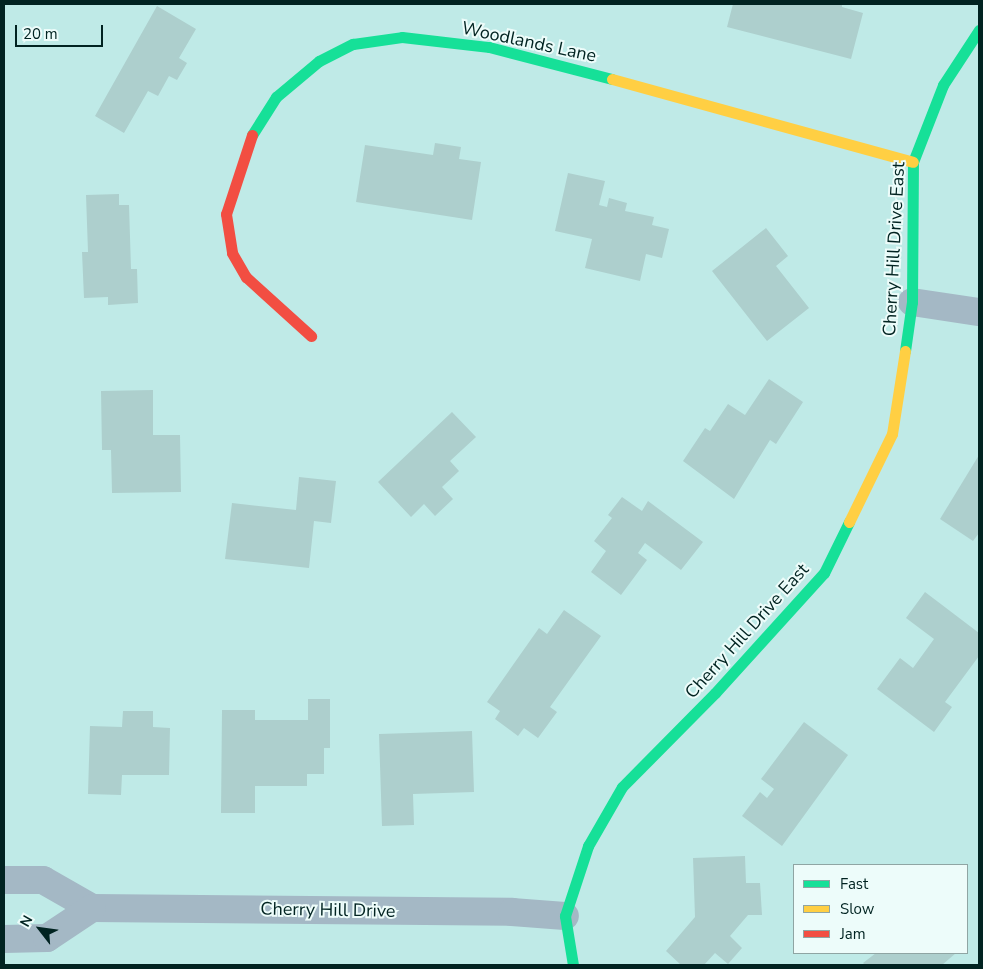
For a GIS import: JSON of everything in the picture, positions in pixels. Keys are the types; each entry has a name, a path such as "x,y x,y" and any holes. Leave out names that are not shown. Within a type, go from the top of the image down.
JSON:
{"street":[{"name":"Cherry Hill Drive East","path":"565,916 588,846 622,787 715,693 824,573 892,434 912,302 913,162 943,85 979,30"},
{"name":"Woodlands Lane","path":"311,336 246,277 232,253 226,214 252,136 276,97 319,62 354,44 402,37 489,48 745,113 913,162"},
{"path":"912,302 979,312"},
{"name":"Cherry Hill Drive","path":"4,880 43,880 92,908 512,912 565,916"},
{"path":"4,939 47,938 92,908"},
{"path":"565,916 573,965"}],"building":[{"path":"733,4 842,4 842,7 863,13 851,59 727,27"},
{"path":"157,6 196,29 179,58 187,63 177,80 169,76 158,96 148,91 124,133 95,116"},
{"path":"435,143 461,147 459,159 481,162 472,220 356,202 365,145 433,155"},
{"path":"568,173 605,181 599,205 607,207 609,198 627,203 625,211 654,217 652,225 669,229 662,258 646,254 640,281 585,268 592,239 555,231"},
{"path":"119,194 119,205 129,205 131,269 137,269 138,303 108,305 108,297 84,298 82,252 88,252 86,195"},
{"path":"766,228 788,256 776,266 809,308 767,341 712,271"},
{"path":"769,379 803,402 776,444 770,440 734,499 683,461 705,428 710,431 728,404 745,415"},
{"path":"153,390 153,435 180,435 181,492 112,493 111,450 102,450 101,391"},
{"path":"452,412 476,437 450,461 459,471 442,487 453,499 435,516 424,504 411,517 378,482"},
{"path":"979,455 979,533 973,541 940,519"},
{"path":"299,477 336,481 331,523 314,521 309,568 225,559 232,503 296,510"},
{"path":"622,497 642,511 648,501 703,542 681,570 645,543 638,553 647,560 621,595 591,572 606,551 594,541 612,518 608,515"},
{"path":"925,592 979,633 979,656 945,702 952,707 934,732 877,689 900,658 913,668 934,639 906,618"},
{"path":"564,610 601,636 550,707 557,712 538,738 524,728 518,736 495,719 500,711 487,702 539,628 547,634"},
{"path":"308,699 330,699 330,748 324,748 324,774 307,774 307,786 255,786 255,813 221,813 222,710 255,710 255,720 308,720"},
{"path":"123,711 153,711 153,727 170,728 169,775 122,775 121,795 88,794 90,726 122,727"},
{"path":"804,722 848,755 782,846 742,816 760,792 767,798 774,789 761,779"},
{"path":"472,731 474,792 413,794 414,825 382,826 379,734"},
{"path":"745,856 746,883 760,883 762,915 748,915 730,936 742,948 728,964 715,953 704,965 681,965 666,951 695,917 693,858"},
{"path":"875,954 955,954 942,965 865,965 863,963"}],"traffic: fast":[{"path":"905,351 912,302 913,162 943,85 979,30"},
{"path":"252,135 276,97 319,61 353,44 402,37 489,47 612,79"},
{"path":"573,965 565,916 588,846 622,787 715,693 824,573 849,522"}],"traffic: slow":[{"path":"612,79 913,162"},
{"path":"849,522 892,434 905,351"}],"traffic: jam":[{"path":"252,135 226,214 232,253 246,277 311,336"}]}
